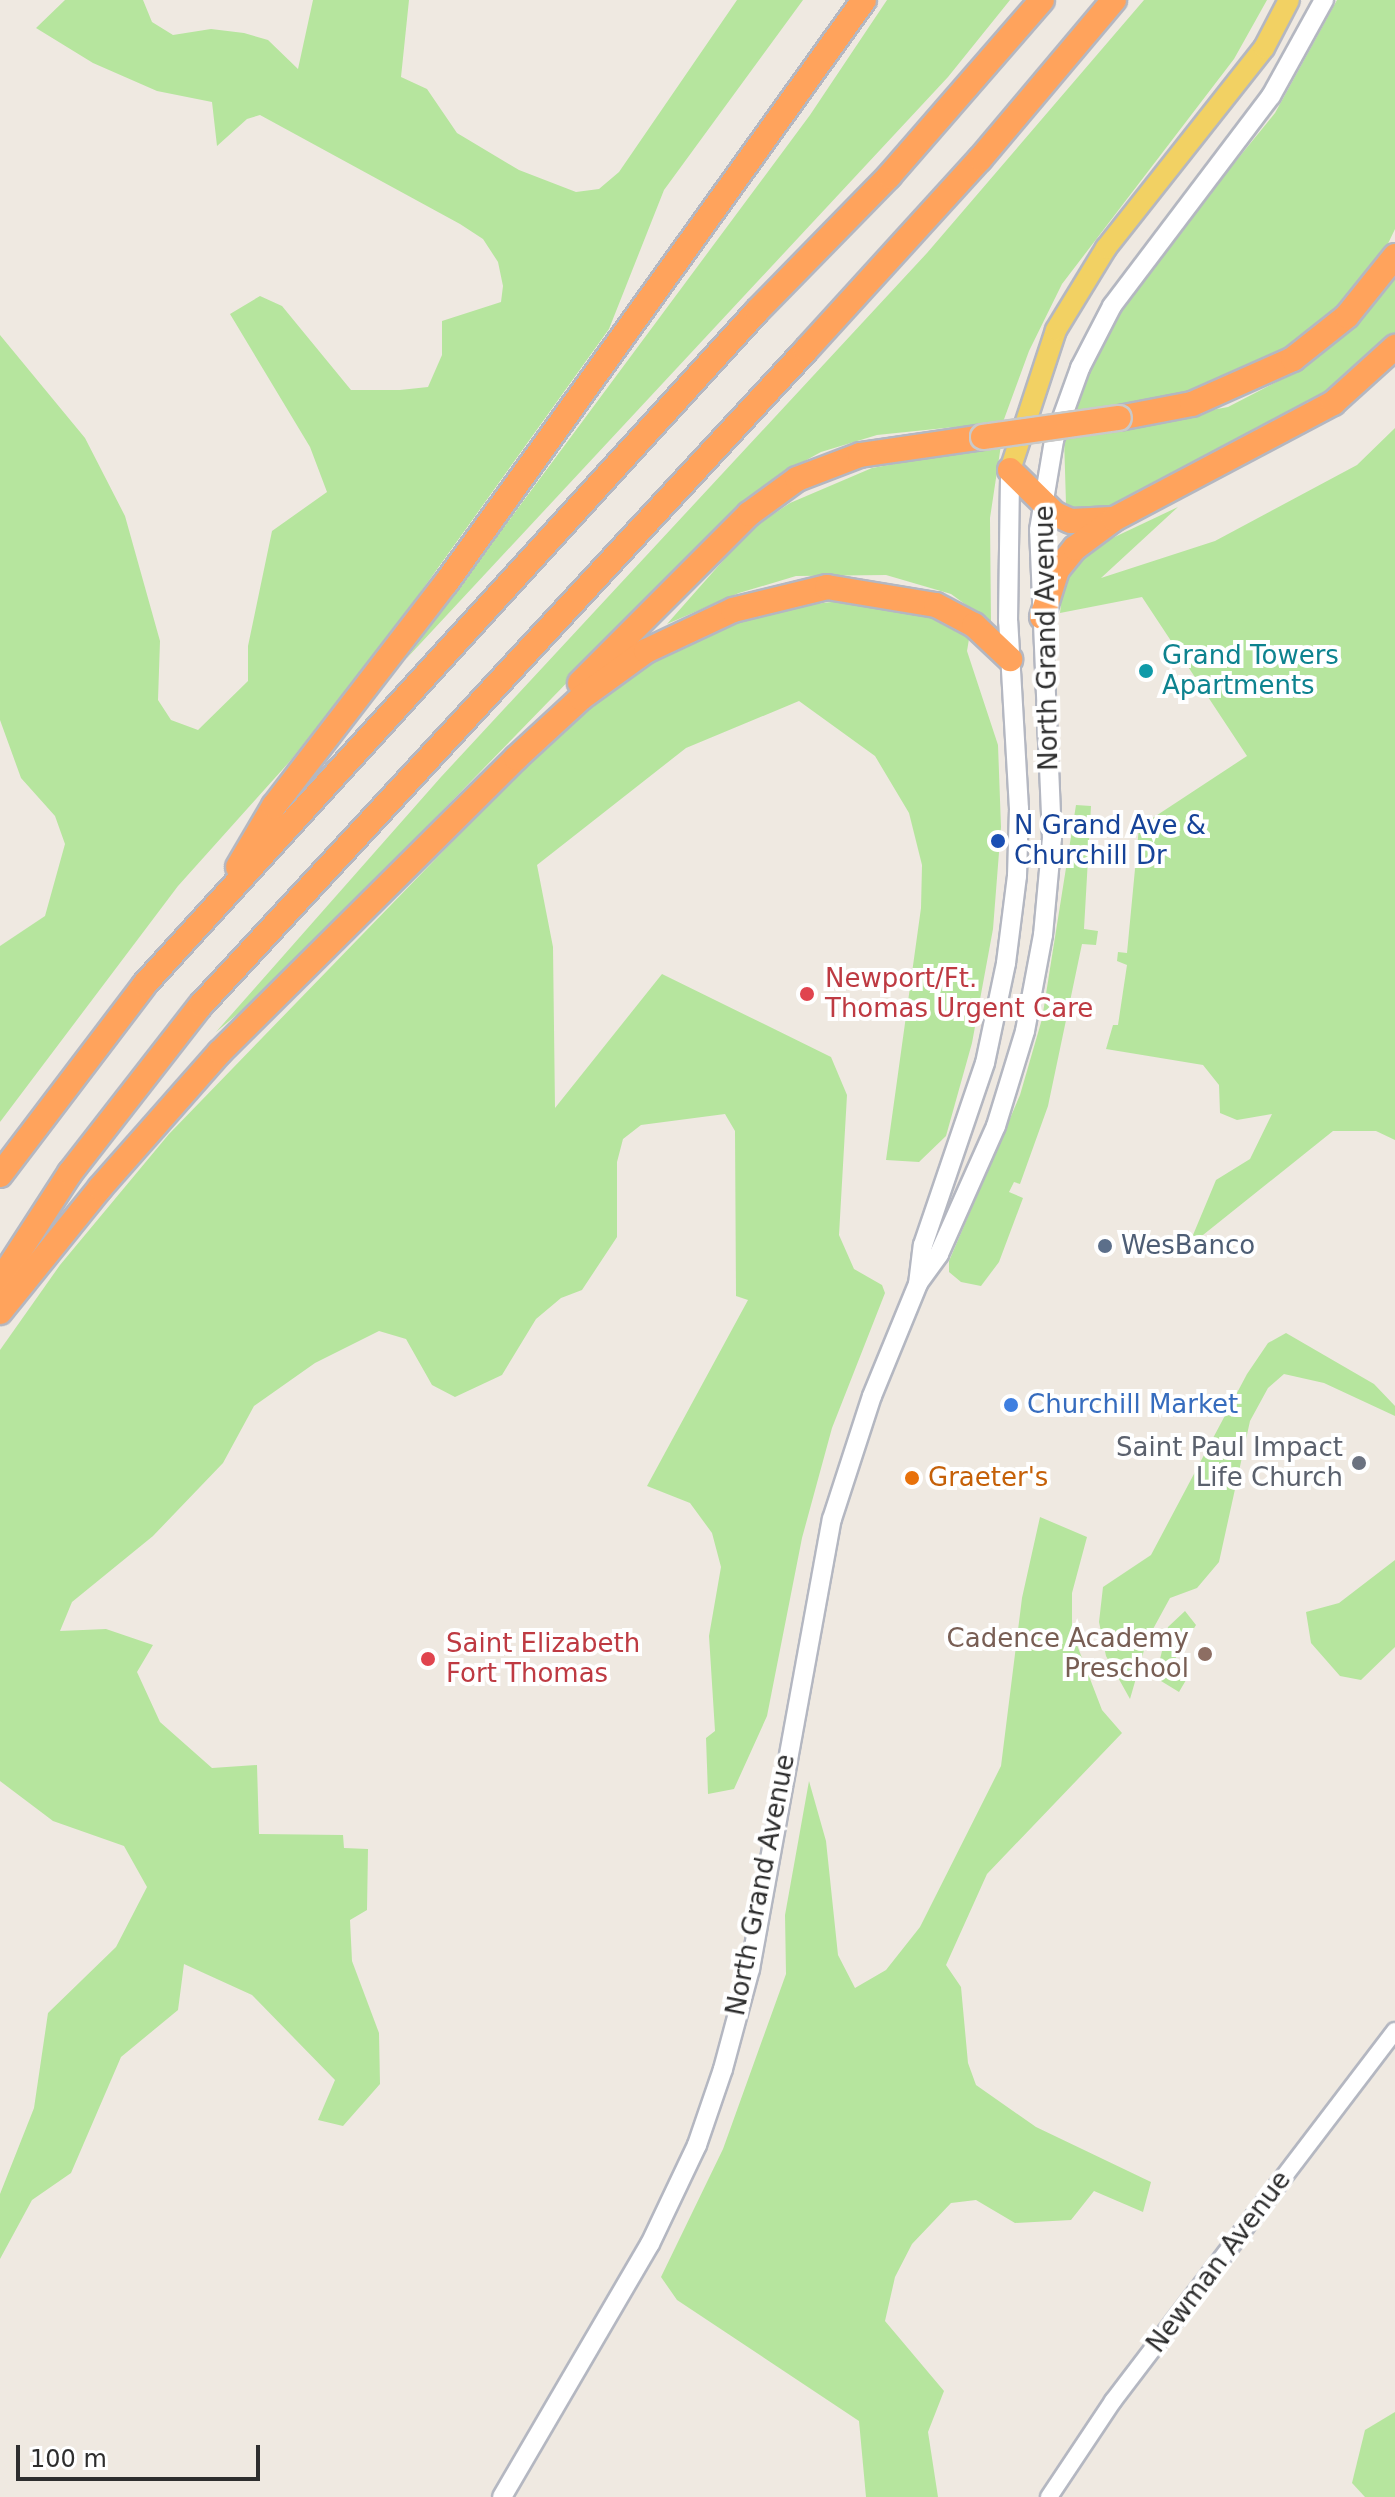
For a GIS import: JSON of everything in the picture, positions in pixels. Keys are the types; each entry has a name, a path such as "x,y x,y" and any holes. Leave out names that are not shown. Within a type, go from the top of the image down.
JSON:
{"highway":[{"path":"214,908 274,806 446,583 864,0"},
{"path":"0,1175 144,985 757,311 889,176 1042,0"},
{"path":"0,1281 70,1173 201,1005 827,328 980,159 1114,0"},
{"path":"516,758 571,693 711,550 786,486 860,455 1119,418 1192,404 1293,359 1347,316 1395,256"},
{"path":"1042,617 1064,558 1114,519 1333,403 1395,347"},
{"path":"1010,470 1042,502 1071,521 1114,519"},
{"path":"0,1312 100,1188 220,1052 516,758 581,698 646,651 733,610 790,593 840,588 936,605 974,625 1010,659"}],"main road":[{"name":"North Grand Avenue","path":"918,1284 923,1245 985,1063 1006,963 1019,809 1010,659 1010,470 1056,330 1106,248 1256,60 1289,0"},
{"name":"North Grand Avenue","path":"502,2497 638,2268 705,2120 750,1969 832,1519 872,1396 918,1284 939,1254 996,1126 1034,990 1052,838 1042,617 1042,502 1054,440 1095,336 1142,262 1271,96 1324,0"}],"street":[{"name":"Newman Avenue","path":"1049,2497 1113,2401 1395,2031"}],"green space":[{"path":"65,0 143,0 152,22 173,35 211,29 244,33 268,40 298,69 313,0 409,0 401,77 427,89 457,133 519,170 576,192 599,189 619,172 737,0 803,0 664,190 609,329 395,628 291,760 178,886 0,1122 0,946 45,916 65,844 55,816 21,778 0,720 0,335 85,438 125,516 160,641 158,700 171,720 198,730 248,681 248,646 272,531 327,492 310,447 230,314 260,296 282,306 351,390 400,390 428,387 442,355 442,321 501,302 503,286 498,262 483,239 460,224 260,115 247,119 217,146 212,102 157,91 93,63 36,28"},
{"path":"887,0 1010,0 948,77 406,659 810,115"},
{"path":"1144,0 1267,0 1234,59 1062,284 1029,351 1003,422 877,435 821,452 781,474 725,520 277,981 216,1032 441,777 927,253"},
{"path":"1337,0 1395,0 1395,229 1385,250 1351,294 1307,336 1249,370 1198,391 1071,415 1097,351 1143,275 1275,113"},
{"path":"1395,274 1395,334 1328,396 1099,511 1078,511 1066,504 1064,437 1228,407 1288,376 1332,342"},
{"path":"1395,428 1395,1140 1376,1131 1333,1131 1188,1247 1216,1180 1250,1159 1272,1114 1237,1120 1220,1113 1219,1085 1203,1065 1106,1049 1113,1025 1118,1025 1127,965 1117,961 1118,952 1127,953 1139,827 1247,756 1142,597 1060,613 1063,585 1085,551 1178,507 1101,578 1215,541 1357,465"},
{"path":"1001,445 990,518 991,623 951,594 886,575 796,576 739,593 667,624 751,529 790,503 872,468"},
{"path":"857,599 940,618 970,633 967,651 998,745 1001,827 993,929 972,1043 946,1136 919,1162 886,1160 921,908 922,865 909,813 875,756 799,701 686,748 537,865 553,947 555,1108 662,974 831,1057 847,1095 839,1235 854,1269 882,1285 885,1293 832,1428 802,1538 767,1716 734,1789 708,1794 706,1738 715,1731 709,1636 721,1567 712,1533 690,1503 647,1486 748,1300 736,1296 735,1131 725,1114 641,1125 623,1139 617,1162 617,1237 582,1290 561,1298 536,1319 502,1375 455,1397 432,1385 406,1339 379,1331 315,1363 254,1406 223,1463 153,1536 72,1602 60,1631 106,1629 153,1645 137,1672 160,1722 212,1768 257,1765 259,1834 343,1835 344,1848 368,1849 367,1910 350,1920 352,1961 379,2033 380,2084 343,2126 318,2120 335,2080 252,1995 184,1964 178,2010 121,2057 71,2173 32,2200 0,2259 0,2194 34,2108 48,2013 116,1947 147,1887 124,1846 53,1821 0,1781 0,1350 60,1265 169,1134 549,742 625,678 709,631 764,610"},
{"path":"1076,805 1091,806 1084,929 1098,931 1096,945 1082,944 1048,1106 1020,1184 1014,1182 1009,1192 1023,1198 999,1262 981,1286 961,1282 949,1272 949,1261 1020,1095 1042,1019"},
{"path":"1286,1333 1374,1384 1395,1406 1395,1416 1324,1383 1284,1374 1268,1388 1250,1421 1219,1562 1197,1588 1170,1598 1147,1640 1130,1699 1106,1656 1099,1622 1103,1587 1151,1555 1247,1374 1268,1343"},
{"path":"1040,1517 1087,1537 1072,1593 1072,1632 1102,1710 1122,1733 987,1874 946,1965 961,1987 968,2063 976,2085 1036,2127 1151,2182 1143,2212 1094,2191 1071,2220 1015,2223 976,2200 951,2203 912,2244 895,2277 885,2321 944,2391 928,2432 938,2497 866,2497 859,2421 677,2300 661,2277 723,2149 786,1974 785,1915 809,1781 826,1841 838,1955 855,1988 886,1970 920,1927 1001,1766 1022,1598"},
{"path":"1395,1560 1395,1647 1361,1680 1340,1676 1311,1643 1306,1612 1339,1603"},
{"path":"1185,1611 1196,1625 1172,1664 1189,1675 1179,1692 1161,1681 1157,1671 1168,1627"},
{"path":"1395,2412 1395,2497 1365,2497 1352,2483 1365,2430"}],"place":[{"name":"Grand Towers Apartments","path":"1146,671"},
{"name":"N Grand Ave & Churchill Dr","path":"998,841"},
{"name":"Newport/Ft. Thomas Urgent Care","path":"807,994"},
{"name":"WesBanco","path":"1105,1246"},
{"name":"Churchill Market","path":"1011,1405"},
{"name":"Saint Paul Impact Life Church","path":"1359,1463"},
{"name":"Graeter's","path":"912,1478"},
{"name":"Cadence Academy Preschool","path":"1205,1654"},
{"name":"Saint Elizabeth Fort Thomas","path":"428,1659"}]}
